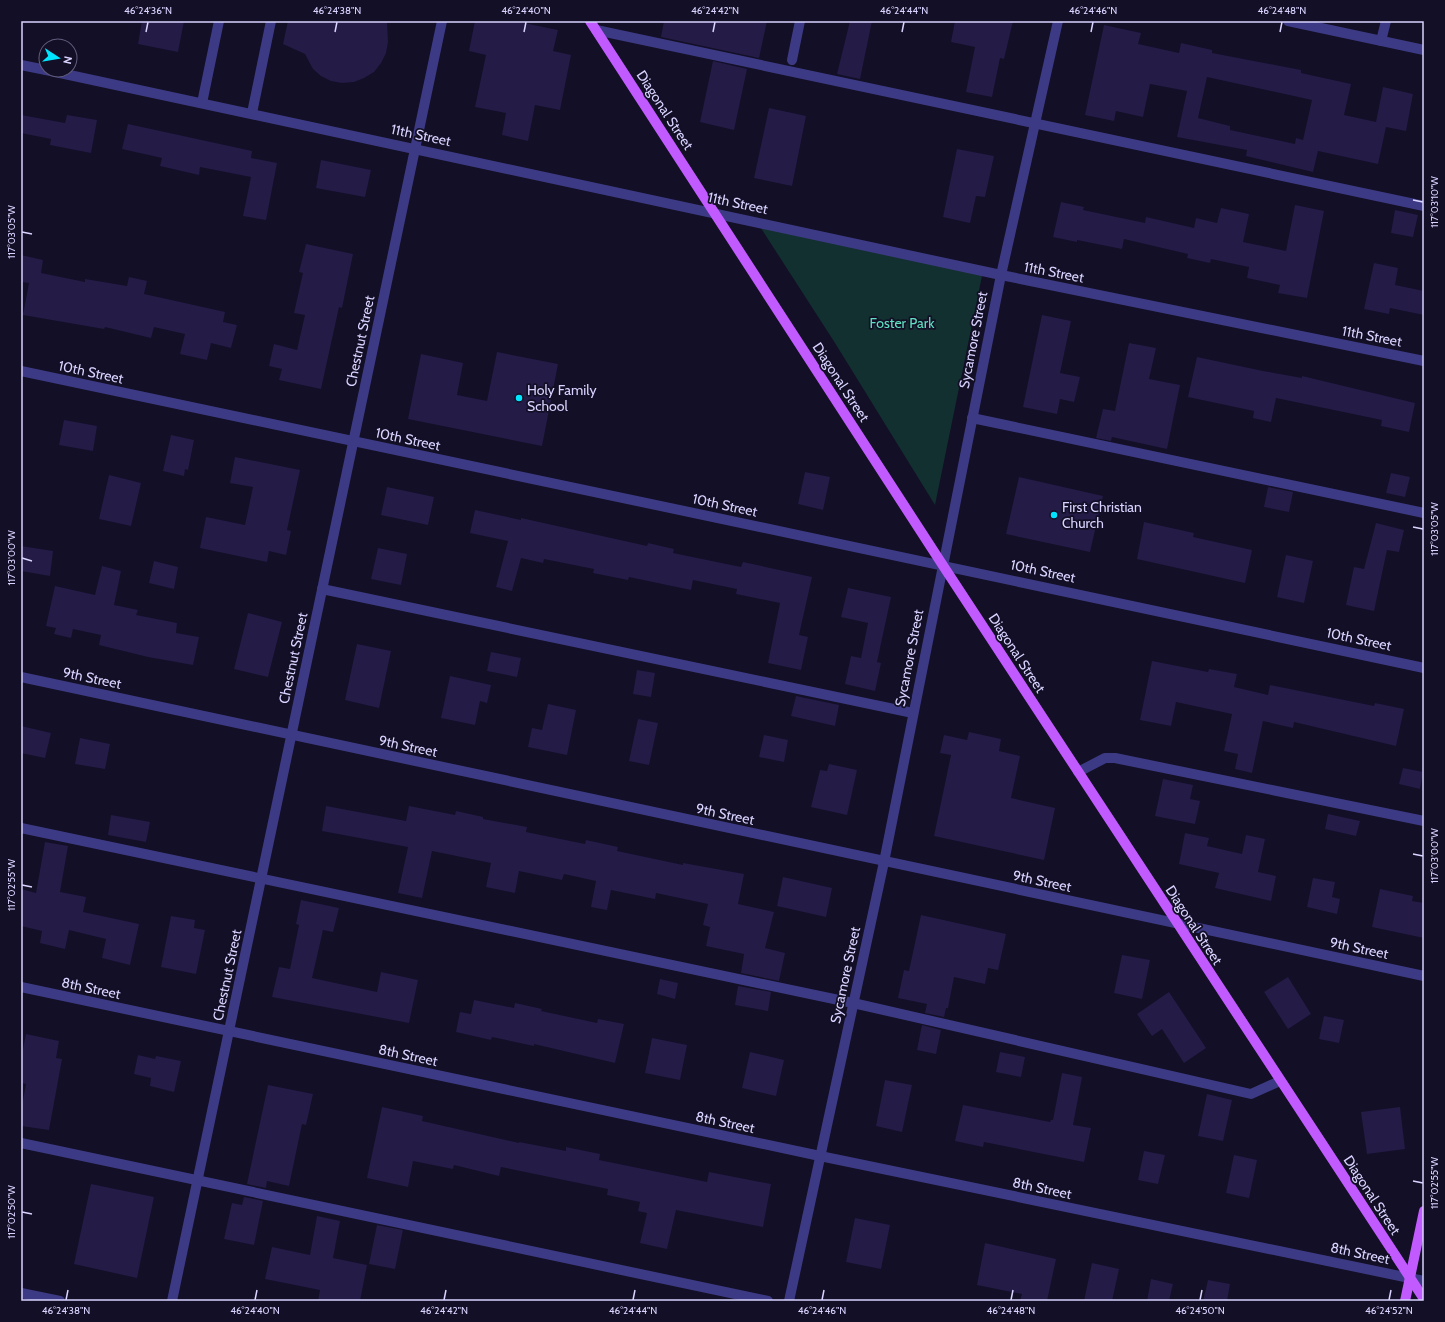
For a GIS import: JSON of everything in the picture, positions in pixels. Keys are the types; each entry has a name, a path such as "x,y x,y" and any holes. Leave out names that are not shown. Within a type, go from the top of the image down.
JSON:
{"main road":[{"name":"Diagonal Street","path":"590,21 942,564 1424,1299"},
{"path":"1405,1301 1424,1211"}],"street":[{"path":"202,103 219,21"},
{"path":"252,114 271,21"},
{"name":"Chestnut Street","path":"172,1301 442,21"},
{"path":"792,60 800,21"},
{"name":"Sycamore Street","path":"789,1301 884,862 1000,275 1058,21"},
{"path":"1288,21 1424,50"},
{"path":"1381,40 1386,21"},
{"path":"596,30 1424,206"},
{"name":"11th Street","path":"21,65 38,68"},
{"name":"11th Street","path":"78,77 715,212 1000,275 1424,361"},
{"name":"10th Street","path":"21,371 353,442 942,564 1424,668"},
{"path":"972,418 1424,513"},
{"path":"322,589 913,713"},
{"name":"9th Street","path":"21,677 1424,976"},
{"path":"1078,772 1105,758 1115,758 1424,821"},
{"path":"21,828 853,1003 1251,1094 1280,1081"},
{"name":"8th Street","path":"21,987 820,1156 1424,1280"},
{"path":"21,1142 768,1301"},
{"path":"21,1293 60,1301"}],"green space":[{"name":"Foster Park","path":"757,222 983,271 935,505 835,343"}],"building":[{"path":"142,21 184,21 178,52 138,44"},
{"path":"288,21 387,21 388,42 386,53 374,72 364,78 354,82 342,83 331,81 321,76 313,69 305,54 283,44"},
{"path":"475,21 514,21 558,30 553,51 571,55 560,110 535,105 528,141 502,135 506,113 475,107 486,55 469,51"},
{"path":"664,21 767,21 759,58 661,37"},
{"path":"850,21 872,21 860,79 837,74"},
{"path":"955,21 1013,21 1004,59 1000,58 992,97 966,92 975,47 951,42"},
{"path":"1104,25 1141,33 1138,44 1179,53 1181,43 1212,50 1212,53 1301,70 1301,73 1351,84 1344,115 1376,122 1383,87 1413,94 1406,131 1386,127 1378,164 1318,151 1313,172 1246,156 1247,150 1177,137 1187,91 1150,84 1143,117 1116,111 1114,121 1085,115","holes":["1207,77 1312,100 1303,140 1296,138 1295,144 1230,130 1230,126 1198,118"]},
{"path":"713,61 747,69 734,130 700,122"},
{"path":"769,108 806,116 792,186 754,178"},
{"path":"21,115 65,123 67,115 97,120 91,153 50,145 51,139 21,133"},
{"path":"128,124 252,151 251,158 277,163 266,220 243,216 251,177 200,167 199,175 160,166 162,158 122,149"},
{"path":"957,149 994,156 985,197 976,196 970,223 943,217"},
{"path":"321,160 371,170 365,197 316,188"},
{"path":"1061,202 1084,207 1083,210 1145,223 1146,217 1194,228 1196,218 1217,223 1221,208 1249,214 1243,242 1286,251 1295,205 1324,211 1307,298 1278,293 1280,285 1247,278 1249,267 1211,259 1210,263 1187,258 1188,254 1124,239 1122,249 1053,237"},
{"path":"1395,210 1418,215 1413,237 1391,233"},
{"path":"306,244 353,254 342,308 339,307 321,389 279,380 282,369 269,366 274,344 297,350 305,315 294,313 303,273 299,272"},
{"path":"21,255 43,260 41,273 85,282 85,279 127,286 129,277 147,281 144,294 225,312 223,322 237,325 231,348 211,343 207,360 180,354 185,334 154,327 151,338 105,327 104,329 23,315 29,283 21,282"},
{"path":"1374,263 1398,268 1395,285 1424,291 1424,315 1390,308 1389,314 1364,309"},
{"path":"1042,315 1071,321 1060,373 1080,377 1074,402 1060,399 1057,414 1023,407"},
{"path":"1129,343 1156,348 1149,379 1180,385 1167,449 1112,437 1111,441 1096,438 1103,409 1115,411"},
{"name":"Holy Family School","path":"497,352 558,364 542,446 408,419 421,354 463,363 457,395 487,401"},
{"path":"1197,357 1263,371 1302,378 1302,376 1415,403 1409,432 1381,426 1382,420 1276,398 1271,422 1253,418 1254,411 1188,397"},
{"path":"64,420 97,426 93,451 59,445"},
{"path":"171,435 194,440 188,470 185,469 184,476 163,471"},
{"path":"235,457 300,470 287,530 291,531 286,555 269,551 267,562 200,548 206,517 245,525 253,487 230,483"},
{"path":"805,472 830,477 823,510 798,504"},
{"path":"1391,473 1410,477 1405,497 1386,493"},
{"path":"109,475 141,483 131,526 99,519"},
{"name":"First Christian Church","path":"1019,477 1103,496 1090,552 1006,534"},
{"path":"387,487 434,497 428,525 381,515"},
{"path":"1268,487 1293,492 1289,512 1264,507"},
{"path":"475,510 521,520 521,518 647,546 648,543 674,549 673,553 741,567 743,562 812,577 799,635 808,637 801,670 768,663 780,603 736,594 737,589 693,580 691,590 629,577 628,580 593,573 594,569 544,559 543,563 521,558 512,591 496,587 508,541 470,533"},
{"path":"1144,522 1194,533 1193,537 1252,550 1245,583 1137,559"},
{"path":"1376,523 1404,530 1399,552 1387,550 1374,611 1346,605 1354,567 1364,569"},
{"path":"21,546 53,551 50,576 21,571"},
{"path":"378,548 407,554 401,585 371,579"},
{"path":"1286,555 1313,561 1304,603 1277,597"},
{"path":"154,561 178,567 174,589 149,583"},
{"path":"102,566 121,571 114,605 138,610 136,615 177,623 176,633 199,637 193,665 148,657 99,645 101,635 73,629 71,638 54,634 56,628 46,626 55,586 95,595"},
{"path":"848,588 891,597 877,662 881,663 875,691 845,684 851,656 861,658 868,623 841,617"},
{"path":"248,613 282,622 268,677 234,669"},
{"path":"357,644 391,651 379,708 345,700"},
{"path":"491,652 521,658 517,677 487,671"},
{"path":"1152,661 1208,672 1209,669 1237,674 1234,687 1268,695 1270,685 1374,706 1375,703 1404,709 1396,746 1294,722 1293,728 1263,721 1252,773 1235,769 1238,754 1224,751 1232,714 1176,702 1171,726 1140,720"},
{"path":"637,670 655,673 651,697 633,694"},
{"path":"450,676 491,685 487,703 480,701 475,725 441,718"},
{"path":"796,696 839,705 835,726 791,716"},
{"path":"548,704 576,710 567,755 528,747 532,728 542,730"},
{"path":"638,719 658,723 649,765 629,761"},
{"path":"21,726 51,733 45,758 21,753"},
{"path":"969,732 1001,739 999,751 1020,756 1011,798 1055,808 1044,860 934,836 951,755 940,753 944,735 967,740"},
{"path":"764,735 788,740 784,762 759,757"},
{"path":"80,738 110,744 105,769 75,764"},
{"path":"829,764 857,770 847,815 811,807 820,770 827,771"},
{"path":"1403,768 1423,772 1420,789 1399,784"},
{"path":"1163,779 1193,785 1190,799 1200,801 1195,824 1155,816"},
{"path":"326,806 406,821 409,806 455,815 456,811 483,817 483,819 527,827 526,832 585,844 586,840 618,847 617,851 683,865 683,863 744,874 738,904 774,912 765,948 785,953 779,981 741,973 744,954 706,946 710,927 703,925 708,904 656,893 655,899 611,890 607,910 591,907 596,881 564,874 562,880 519,871 515,893 486,887 491,863 432,851 422,898 398,893 408,847 322,831"},
{"path":"1328,814 1360,821 1356,836 1325,829"},
{"path":"111,815 150,822 146,842 108,835"},
{"path":"1185,833 1209,838 1207,846 1242,854 1246,835 1265,839 1258,872 1276,876 1271,901 1215,888 1219,873 1179,864"},
{"path":"45,842 68,846 60,892 86,897 83,912 139,924 130,965 102,958 106,939 69,930 65,949 40,943 42,931 21,926 21,889 36,893"},
{"path":"783,877 832,888 826,917 777,906"},
{"path":"1313,878 1335,882 1332,897 1340,899 1337,914 1307,907"},
{"path":"1380,889 1413,896 1412,901 1424,903 1424,938 1372,927"},
{"path":"301,900 339,908 333,932 323,930 312,978 377,992 381,972 418,980 409,1023 272,997 279,967 290,969 299,925 296,924"},
{"path":"921,915 1006,934 998,970 988,968 985,984 954,977 948,1008 946,1008 944,1017 925,1013 927,1004 898,998 904,970 909,971"},
{"path":"171,916 195,920 194,928 205,930 196,974 161,967"},
{"path":"1122,955 1150,960 1142,999 1114,993"},
{"path":"1288,977 1311,1014 1288,1029 1264,992"},
{"path":"660,979 678,983 675,999 657,994"},
{"path":"738,986 771,992 768,1011 735,1005"},
{"path":"1169,992 1206,1048 1184,1063 1162,1029 1152,1036 1137,1014"},
{"path":"474,1000 514,1008 515,1003 542,1009 541,1011 597,1023 598,1019 624,1024 615,1063 534,1044 534,1046 492,1037 491,1040 456,1032 460,1012 471,1014"},
{"path":"1324,1016 1344,1020 1339,1043 1319,1039"},
{"path":"922,1025 941,1030 936,1054 917,1050"},
{"path":"26,1034 59,1041 56,1058 62,1059 49,1130 21,1126 21,1111 26,1084 21,1083 21,1059"},
{"path":"652,1038 687,1045 680,1080 645,1073"},
{"path":"750,1052 784,1060 776,1096 742,1088"},
{"path":"1000,1052 1025,1057 1021,1077 996,1072"},
{"path":"138,1055 155,1059 156,1056 181,1061 174,1092 150,1086 151,1078 134,1074"},
{"path":"1062,1073 1082,1077 1073,1125 1091,1128 1084,1162 984,1142 983,1147 955,1141 963,1105 1050,1122 1053,1120"},
{"path":"885,1080 912,1085 902,1132 876,1126"},
{"path":"268,1085 313,1094 306,1125 302,1124 289,1186 267,1181 266,1188 247,1184"},
{"path":"1207,1094 1232,1100 1223,1141 1198,1136"},
{"path":"382,1107 423,1116 422,1121 519,1143 566,1151 566,1147 600,1154 599,1160 707,1182 709,1172 771,1184 763,1227 676,1210 667,1249 640,1243 647,1213 638,1211 640,1202 607,1195 608,1189 501,1167 499,1176 454,1165 453,1169 413,1161 408,1187 367,1178"},
{"path":"1400,1107 1405,1149 1367,1154 1361,1112"},
{"path":"1144,1151 1165,1155 1158,1184 1138,1180"},
{"path":"1234,1155 1257,1160 1249,1198 1226,1193"},
{"path":"91,1184 154,1197 137,1278 74,1264"},
{"path":"244,1197 263,1201 254,1245 224,1239 232,1203 242,1205"},
{"path":"317,1216 340,1221 333,1258 367,1265 360,1301 318,1301 320,1290 265,1279 272,1247 310,1255"},
{"path":"855,1218 890,1225 881,1269 846,1262"},
{"path":"377,1225 403,1230 395,1269 369,1264"},
{"path":"985,1243 1056,1259 1047,1301 1020,1301 1022,1294 977,1285"},
{"path":"1092,1263 1119,1269 1112,1301 1084,1301"},
{"path":"1151,1279 1173,1284 1169,1301 1147,1301"},
{"path":"1208,1280 1230,1284 1227,1301 1203,1301"}],"place":[{"name":"Holy Family School","path":"519,398"},
{"name":"First Christian Church","path":"1054,515"}]}
